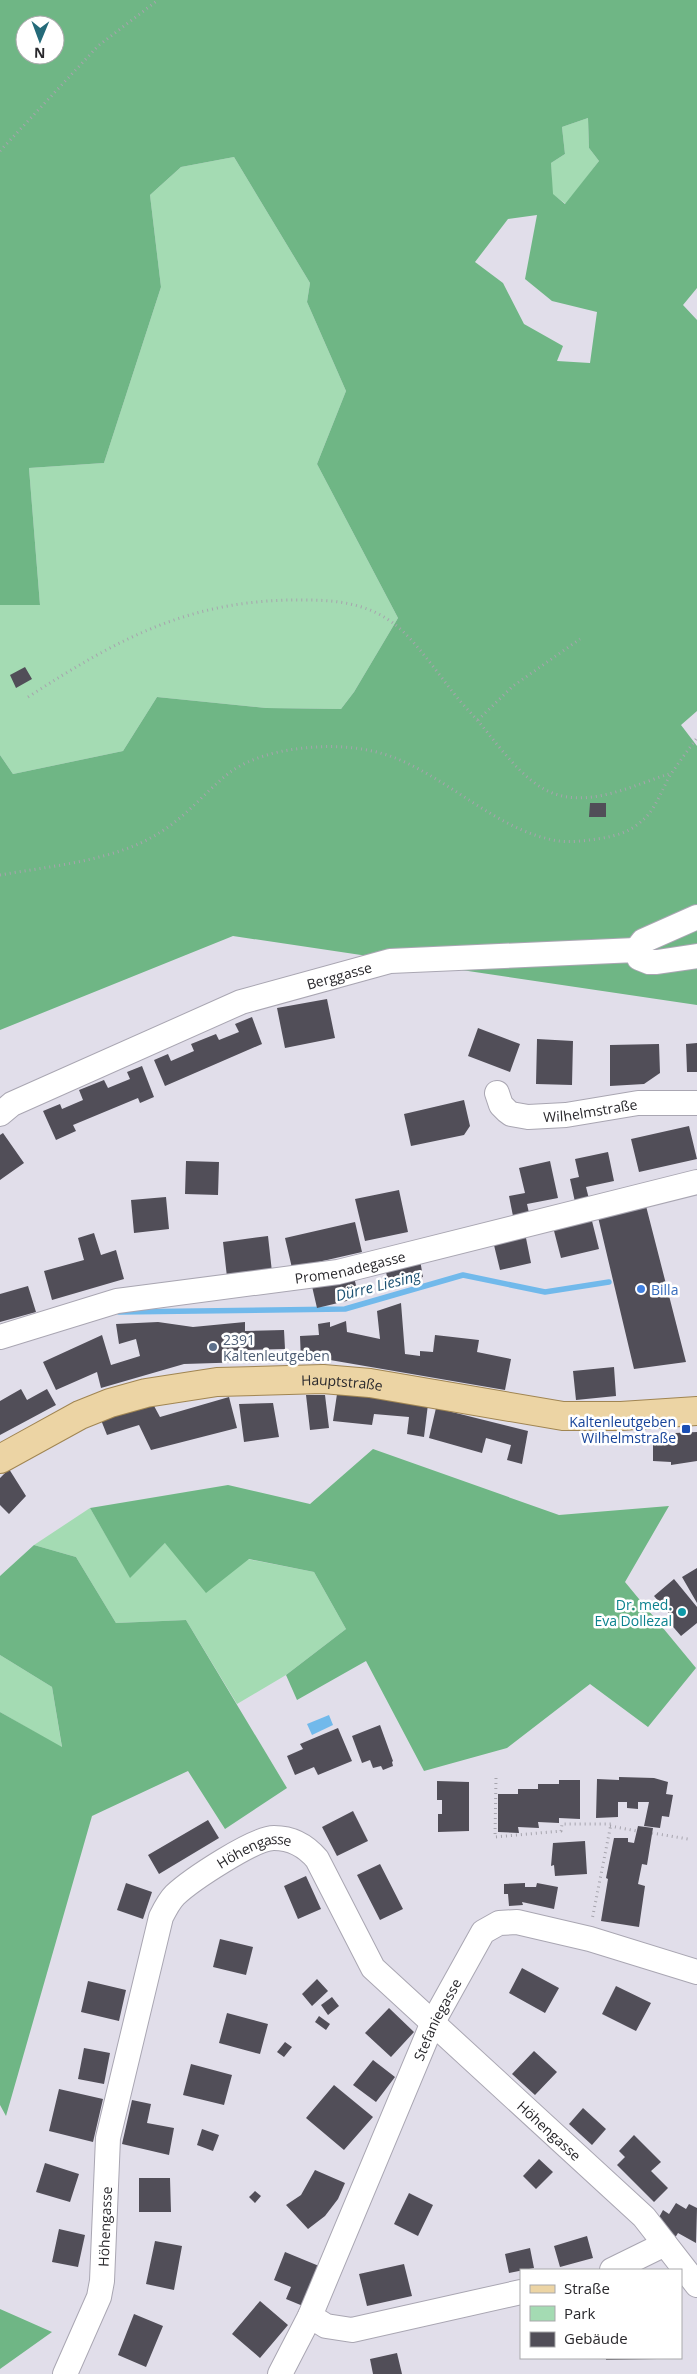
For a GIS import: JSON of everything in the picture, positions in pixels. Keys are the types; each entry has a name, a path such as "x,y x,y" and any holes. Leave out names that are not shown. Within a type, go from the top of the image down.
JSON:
{"main road":[{"name":"Hauptstraße","path":"0,1459 80,1415 110,1403 146,1393 218,1382 305,1378 370,1383 563,1416 621,1416 697,1411"}],"street":[{"path":"697,917 642,941 636,950 639,958 649,962 697,956"},
{"name":"Berggasse","path":"0,1114 12,1104 241,1002 390,960 636,950"},
{"name":"Wilhelmstraße","path":"497,1093 507,1112 528,1117 566,1115 638,1103 697,1103"},
{"name":"Promenadegasse","path":"0,1337 117,1301 338,1272 697,1182"},
{"name":"Höhengasse","path":"65,2374 99,2297 102,2281 108,2138 158,1926 165,1908 177,1893 256,1842 273,1838 298,1843 317,1859 373,1968 644,2218 697,2285"},
{"name":"Stefaniegasse","path":"280,2374 310,2316 433,2022 479,1937 488,1928 499,1923 517,1922 590,1939 697,1972"},
{"path":"614,2269 664,2244"},
{"path":"310,2316 326,2326 352,2330 520,2292"}],"path":[{"path":"0,151 98,46 158,0"},
{"path":"28,697 110,646 161,623 196,612 284,599 331,600 363,606 393,622 452,693 478,720 497,745 525,774 554,793 579,798 600,796 672,772"},
{"path":"478,720 513,686 580,639"},
{"path":"0,875 90,859 136,845 158,834 181,818 230,772 262,757 290,750 334,746 372,751 400,759 434,777 491,813 530,833 554,840 579,842 620,836 647,816 672,772 697,738"},
{"path":"496,1778 495,1836 561,1831 562,1824 611,1824 610,1826 637,1831"},
{"path":"592,1923 610,1826"},
{"path":"652,1833 688,1839"}],"green space":[{"path":"0,0 697,0 697,288 683,305 697,320 697,711 681,725 697,746 697,1005 233,936 0,1030 0,755 13,774 123,751 157,697 266,708 341,709 354,692 398,618 317,464 346,391 307,302 310,283 234,157 181,167 150,195 161,287 104,463 29,468 40,605 0,605","holes":["588,118 589,148 599,161 565,204 553,194 551,163 565,154 562,127","537,215 525,279 552,301 597,312 590,363 557,361 563,346 524,324 503,283 475,262 508,219"]},
{"path":"588,118 589,148 599,161 566,204 552,194 551,163 565,154 562,127"},
{"path":"234,157 310,283 307,302 346,391 317,464 398,618 354,692 341,709 266,708 157,697 123,751 13,774 0,755 0,605 40,605 29,468 104,463 161,287 150,195 181,167"},
{"path":"373,1449 559,1515 669,1506 625,1582 696,1668 648,1727 590,1684 507,1748 424,1771 366,1661 297,1700 286,1675 346,1629 314,1572 249,1559 206,1593 165,1543 130,1578 90,1508 228,1485 310,1504"},
{"path":"90,1508 130,1577 165,1543 314,1572 346,1629 286,1675 237,1704 186,1620 116,1623 76,1557 34,1545"},
{"path":"34,1545 76,1557 116,1623 186,1620 287,1788 225,1829 188,1771 92,1816 6,2116 0,2105 0,1712 62,1747 52,1687 0,1655 0,1576"},
{"path":"0,1655 52,1687 62,1748 0,1712"},
{"path":"0,2309 52,2332 0,2369"}],"water":[{"path":"329,1715 333,1725 312,1735 307,1724"}],"building":[{"path":"25,667 32,679 16,688 10,675"},
{"path":"590,803 606,803 606,817 589,817"},
{"path":"327,999 335,1038 285,1048 277,1008"},
{"path":"252,1017 262,1044 165,1086 154,1060 168,1054 171,1061 194,1051 191,1044 216,1034 219,1040 239,1032 235,1024"},
{"path":"478,1028 520,1044 510,1072 468,1056"},
{"path":"537,1039 573,1041 572,1085 536,1084"},
{"path":"697,1043 697,1072 687,1072 686,1044"},
{"path":"659,1044 660,1073 644,1084 610,1086 610,1045"},
{"path":"142,1066 154,1097 140,1103 138,1098 73,1125 76,1131 56,1140 43,1111 60,1104 62,1109 83,1100 79,1090 104,1080 108,1088 130,1079 127,1072"},
{"path":"464,1100 470,1126 464,1135 411,1146 404,1114"},
{"path":"689,1126 697,1159 639,1172 631,1139"},
{"path":"3,1133 24,1163 0,1180 0,1135"},
{"path":"608,1152 614,1181 586,1187 589,1199 575,1202 570,1179 579,1177 575,1159"},
{"path":"186,1161 219,1162 218,1195 185,1194"},
{"path":"550,1161 558,1198 527,1204 529,1213 513,1216 509,1196 525,1193 519,1168"},
{"path":"399,1190 408,1232 365,1241 355,1199"},
{"path":"166,1197 169,1229 134,1233 131,1200"},
{"name":"Billa","path":"646,1206 686,1362 634,1369 598,1217"},
{"path":"591,1217 599,1249 561,1258 553,1227"},
{"path":"355,1222 362,1252 292,1268 285,1238"},
{"path":"94,1233 101,1255 116,1250 124,1279 52,1300 44,1271 84,1260 78,1238"},
{"path":"525,1233 531,1263 500,1270 493,1241"},
{"path":"268,1236 272,1272 227,1277 223,1242"},
{"path":"420,1260 423,1277 389,1285 385,1268"},
{"path":"353,1273 359,1298 317,1308 311,1282"},
{"path":"28,1286 36,1312 0,1322 0,1294"},
{"path":"401,1303 405,1354 420,1356 420,1351 433,1352 435,1335 479,1340 477,1352 511,1359 505,1390 330,1360 301,1361 300,1336 319,1335 318,1324 330,1322 330,1327 346,1321 347,1332 380,1339 377,1311"},
{"path":"158,1322 193,1327 245,1322 245,1331 284,1330 285,1349 248,1350 248,1362 184,1364 101,1388 97,1372 56,1390 43,1362 102,1335 111,1365 140,1356 136,1339 119,1344 116,1324"},
{"path":"614,1367 616,1396 576,1400 573,1371"},
{"path":"21,1389 27,1400 47,1389 56,1405 0,1435 0,1401"},
{"path":"337,1394 402,1399 428,1404 424,1437 407,1434 409,1417 374,1414 372,1425 333,1421"},
{"path":"306,1395 325,1395 329,1428 310,1430"},
{"path":"229,1397 237,1428 151,1450 139,1425 107,1435 101,1420 153,1404 160,1417"},
{"path":"273,1403 279,1437 244,1442 239,1404"},
{"path":"436,1408 528,1431 522,1464 507,1460 511,1445 486,1438 482,1453 429,1438"},
{"path":"697,1432 697,1461 671,1465 671,1462 653,1461 653,1434"},
{"path":"9,1469 26,1496 9,1514 0,1505 0,1478"},
{"path":"697,1568 697,1603 682,1577"},
{"name":"Dr. med. Eva Dollezal","path":"674,1579 697,1607 697,1623 681,1636 668,1621 672,1617 654,1596"},
{"path":"380,1725 393,1761 393,1766 383,1770 381,1766 373,1768 370,1760 362,1763 352,1736"},
{"path":"338,1728 352,1761 318,1775 314,1767 295,1775 287,1756 303,1749 300,1744"},
{"path":"619,1777 654,1778 668,1782 666,1794 673,1795 669,1817 662,1816 660,1828 644,1826 649,1802 638,1802 638,1809 627,1808 627,1802 618,1802 618,1817 596,1818 597,1779 619,1780"},
{"path":"559,1780 580,1780 580,1819 559,1818 559,1823 538,1822 539,1828 518,1827 519,1833 498,1832 498,1794 518,1794 518,1789 538,1789 538,1784 559,1784"},
{"path":"437,1781 469,1782 469,1831 438,1832 438,1814 442,1814 442,1800 437,1800"},
{"path":"353,1811 368,1841 337,1856 322,1827"},
{"path":"208,1820 219,1838 159,1874 148,1855"},
{"path":"638,1826 653,1828 647,1865 642,1864 638,1884 645,1886 639,1927 601,1921 608,1879 606,1878 614,1838 628,1838 628,1842 634,1843"},
{"path":"585,1841 587,1874 555,1876 554,1865 551,1866 553,1843"},
{"path":"380,1864 403,1909 380,1920 357,1875"},
{"path":"306,1876 321,1909 298,1919 284,1886"},
{"path":"126,1883 152,1892 143,1919 117,1910"},
{"path":"525,1883 525,1887 536,1887 537,1883 558,1887 554,1909 522,1902 523,1905 509,1906 508,1894 504,1894 504,1884"},
{"path":"220,1939 253,1947 246,1975 213,1967"},
{"path":"522,1968 559,1988 545,2013 509,1993"},
{"path":"317,1979 328,1991 312,2006 302,1994"},
{"path":"88,1981 126,1990 119,2021 81,2012"},
{"path":"616,1986 651,2003 636,2031 602,2014"},
{"path":"332,1997 339,2006 328,2015 321,2005"},
{"path":"389,2008 414,2032 391,2057 365,2033"},
{"path":"227,2013 268,2024 260,2054 219,2043"},
{"path":"319,2016 330,2024 326,2030 315,2022"},
{"path":"285,2042 292,2047 284,2057 277,2052"},
{"path":"84,2048 110,2053 104,2084 78,2079"},
{"path":"534,2051 557,2072 535,2095 512,2074"},
{"path":"373,2060 395,2077 376,2102 353,2085"},
{"path":"191,2064 232,2075 224,2105 183,2095"},
{"path":"334,2085 373,2117 344,2150 306,2118"},
{"path":"59,2089 103,2099 93,2142 49,2131"},
{"path":"132,2100 151,2104 147,2123 174,2128 169,2155 122,2144"},
{"path":"583,2108 606,2129 592,2145 569,2124"},
{"path":"202,2129 219,2135 213,2151 197,2145"},
{"path":"634,2135 661,2162 651,2171 668,2188 654,2202 617,2165 625,2157 619,2151"},
{"path":"539,2159 553,2172 536,2189 523,2176"},
{"path":"45,2163 79,2174 70,2202 36,2192"},
{"path":"315,2170 345,2183 338,2199 325,2216 308,2229 286,2205 301,2195"},
{"path":"139,2178 170,2178 171,2212 139,2212"},
{"path":"255,2191 261,2196 255,2203 249,2197"},
{"path":"409,2193 433,2205 418,2236 394,2224"},
{"path":"676,2203 686,2209 689,2204 697,2208 696,2243 678,2233 673,2241 657,2221 663,2210 669,2214"},
{"path":"59,2229 85,2235 78,2267 52,2262"},
{"path":"587,2236 593,2258 560,2267 554,2246"},
{"path":"155,2241 182,2246 174,2290 146,2284"},
{"path":"530,2248 534,2268 520,2269 520,2271 509,2273 505,2254"},
{"path":"285,2252 319,2266 303,2306 286,2299 291,2287 274,2280"},
{"path":"404,2264 412,2296 367,2306 359,2274"},
{"path":"260,2301 288,2325 260,2358 232,2334"},
{"path":"134,2314 163,2326 146,2367 118,2355"},
{"path":"397,2353 402,2374 373,2374 370,2359"},
{"path":"606,2359 657,2359 606,2360"}],"waterway":[{"name":"Dürre Liesing","path":"119,1312 345,1309 463,1275 545,1292 609,1282"}],"place":[{"name":"Billa","path":"641,1289"},
{"name":"2391 Kaltenleutgeben","path":"213,1347"},
{"name":"Kaltenleutgeben Wilhelmstraße","path":"686,1429"},
{"name":"Dr. med. Eva Dollezal","path":"682,1612"}]}
